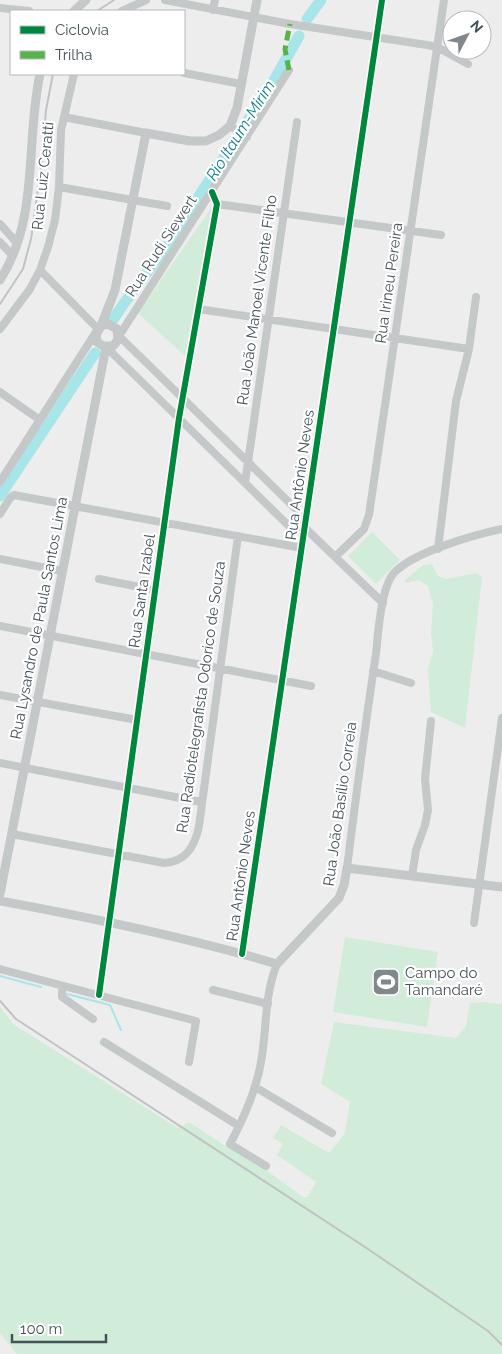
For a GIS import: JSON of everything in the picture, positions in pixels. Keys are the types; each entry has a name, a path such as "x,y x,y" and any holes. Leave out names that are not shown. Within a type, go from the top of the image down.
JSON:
{"street":[{"path":"75,10 86,0"},
{"path":"124,10 146,0"},
{"path":"165,0 254,18 437,47 468,64"},
{"path":"213,10 216,0"},
{"path":"64,117 190,141 206,141 220,135 230,126 237,108 257,0"},
{"name":"Rua Antônio Neves","path":"242,954 382,0"},
{"name":"Rua Irineu Pereira","path":"335,556 360,534 367,524 444,0"},
{"path":"0,8 19,10"},
{"name":"Rua Rudi Siewert","path":"119,336 290,70"},
{"path":"185,73 241,84"},
{"path":"0,280 17,243 28,203 33,113 40,75"},
{"name":"Rua Luiz Ceratti","path":"0,329 22,301 40,270 52,232 59,187 60,141 74,75"},
{"name":"Rua João Manoel Vicente Filho","path":"245,483 297,122"},
{"path":"230,126 246,137"},
{"path":"0,482 98,329 115,290 146,133"},
{"path":"59,187 167,206"},
{"path":"212,192 217,204 441,235"},
{"name":"Rua Santa Izabel","path":"99,996 179,418 217,204"},
{"path":"0,224 17,243"},
{"path":"8,232 5,239 0,241 12,255"},
{"path":"40,270 98,329 97,342 106,347 292,529 305,528"},
{"path":"438,549 456,401 469,349 476,298"},
{"path":"198,309 469,349"},
{"path":"98,329 108,324 114,327 119,336 298,512 305,528 383,602"},
{"path":"106,347 113,346 119,336"},
{"name":"Rua Lysandro de Paula Santos Lima","path":"0,894 106,347"},
{"path":"142,382 154,371"},
{"path":"0,392 40,420"},
{"path":"0,514 14,495 302,548"},
{"name":"Rua João Basílio Correia","path":"266,1166 230,1144 255,1087 261,1062 271,982 277,964 335,904 342,892 387,584 394,573 413,559 502,529"},
{"name":"Rua Radiotelegrafista Odorico de Souza","path":"119,854 164,863 184,858 192,848 197,834 238,536"},
{"path":"0,559 62,571"},
{"path":"98,579 155,590"},
{"path":"0,626 311,686"},
{"path":"373,671 411,684"},
{"path":"0,694 137,720"},
{"path":"474,923 502,718"},
{"path":"412,876 416,850 428,810 425,779 431,721"},
{"path":"0,763 201,802"},
{"path":"12,834 119,854"},
{"path":"347,868 502,887"},
{"path":"0,901 109,922 277,964"},
{"path":"0,969 196,1021 189,1062"},
{"path":"62,986 62,997 93,1019"},
{"path":"213,990 268,1004"},
{"path":"104,1042 239,1126"},
{"path":"255,1087 332,1133"}],"green space":[{"path":"212,207 185,356 138,313"},
{"path":"372,532 400,560 376,584 348,556"},
{"path":"432,564 438,576 446,579 476,573 482,577 465,728 431,712 428,669 433,652 431,631 433,604 428,586 418,580 406,583 404,581 423,565"},
{"name":"Campo do Tamandaré","path":"345,937 438,952 427,1027 333,1012"},
{"path":"470,1003 502,1004 502,1354 17,1354 0,1333 0,1007 13,1024 178,1128 189,1122 227,1147 248,1157 303,1197 307,1197 316,1182 277,1155 283,1144 273,1138 281,1125 329,1153 345,1133 350,1102 321,1084 334,1022 456,1038 466,1026"}],"waterway":[{"name":"Rio Itaum-Mirim","path":"307,19 321,0"},
{"name":"Rio Itaum-Mirim","path":"112,321 161,254 272,84 299,36"},
{"name":"Rio Itaum-Mirim","path":"0,496 95,353"},
{"path":"0,976 41,987"},
{"path":"67,994 110,1005 121,1030"}],"railway":[{"path":"99,10 114,0"},
{"path":"0,304 23,269 31,239 41,168 46,110 53,75"},
{"path":"0,1001 16,1019 365,1247 488,1331 502,1345"}],"marked path":[{"path":"289,70 285,49 290,24"}],"cycle path":[{"path":"242,954 382,0"},
{"path":"99,995 179,418 217,204 212,192"}],"place":[{"name":"Campo do Tamandaré","path":"386,982"}]}
